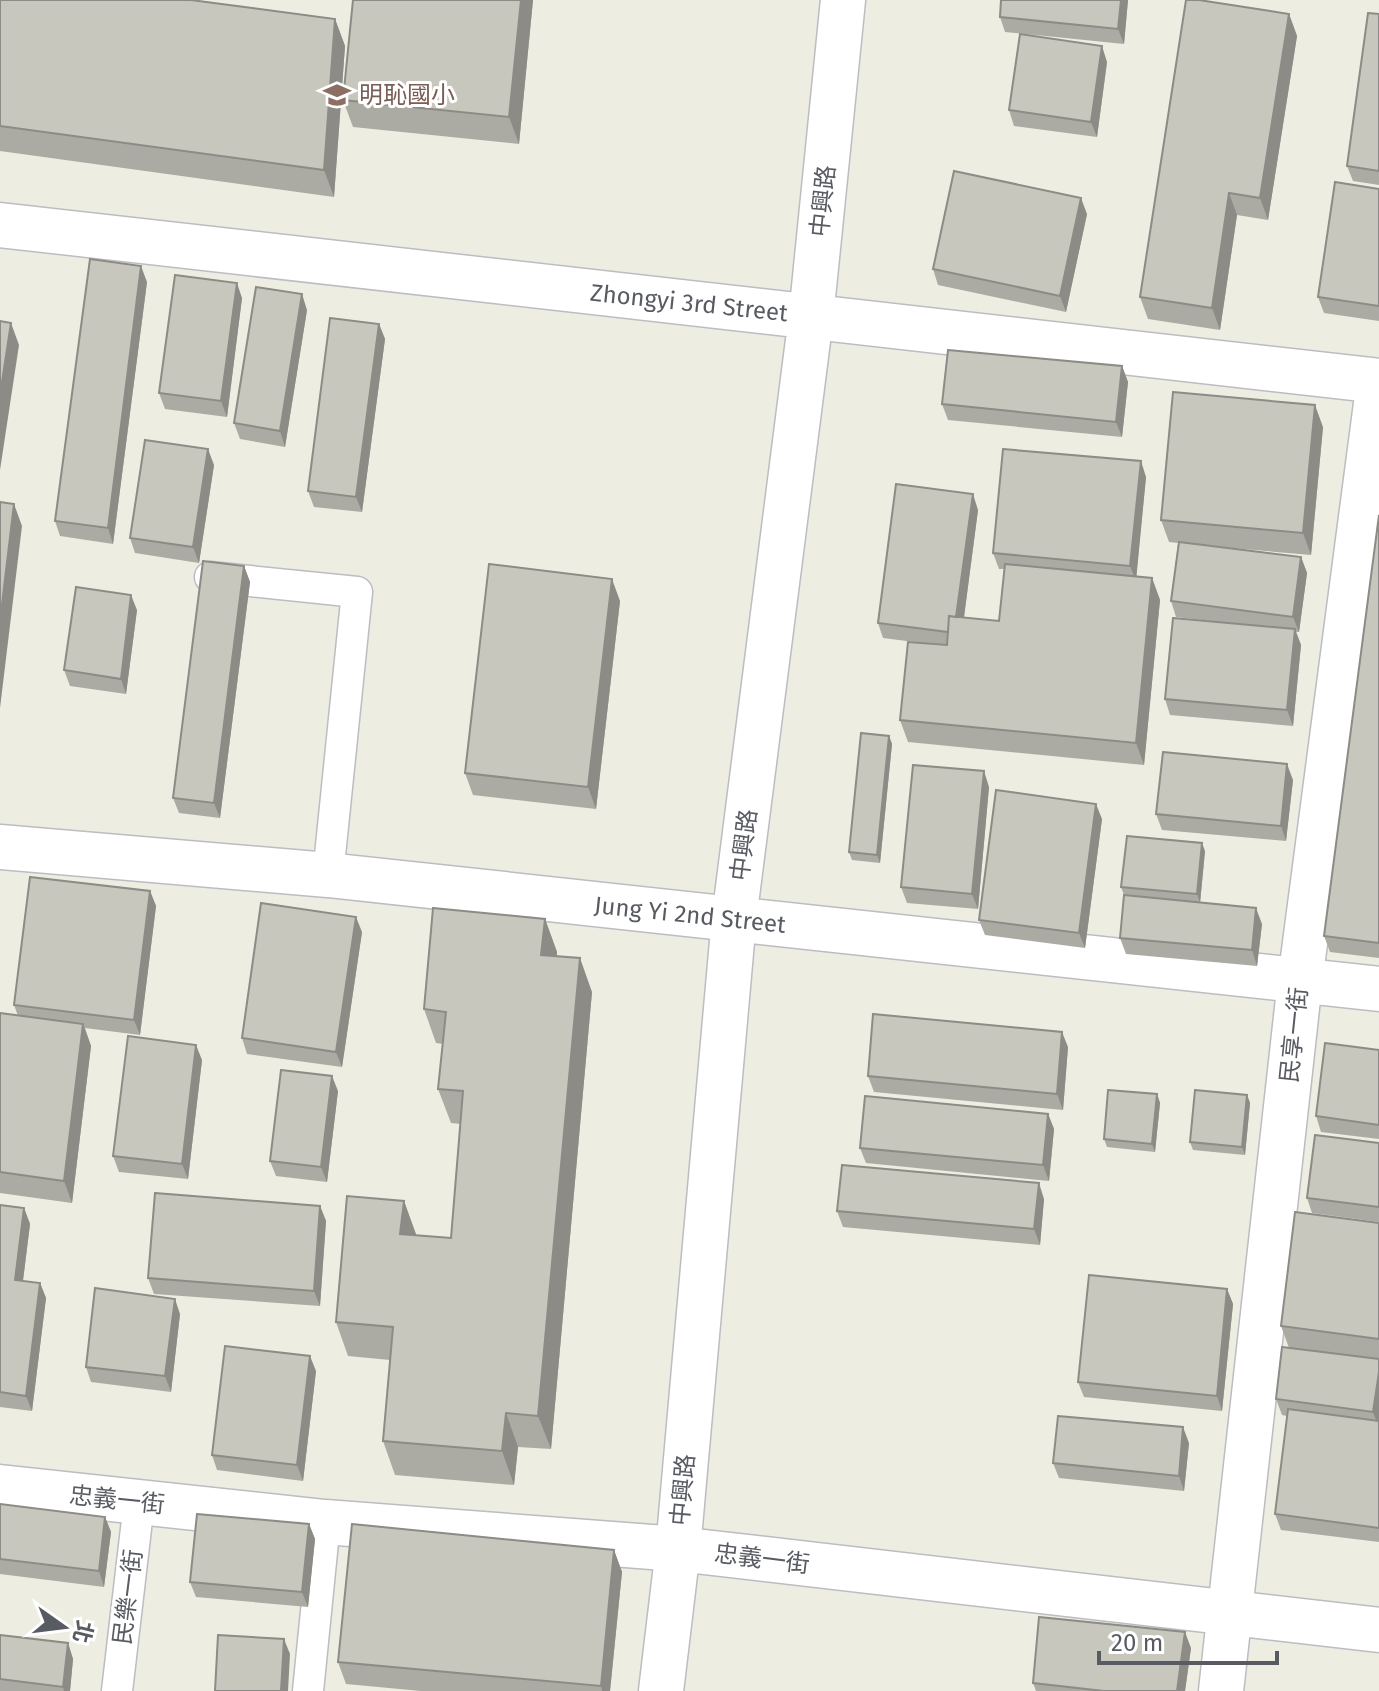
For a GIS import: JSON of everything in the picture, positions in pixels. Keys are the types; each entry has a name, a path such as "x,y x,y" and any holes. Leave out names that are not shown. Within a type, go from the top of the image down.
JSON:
{"street":[{"name":"中興路","path":"661,1691 678,1549 734,919 811,317 843,0"},
{"name":"Zhongyi 3rd Street","path":"0,225 1379,381"},
{"name":"民享一街","path":"1221,1691 1300,981 1379,381"},
{"name":"Jung Yi 2nd Street","path":"0,847 328,875 1379,989"},
{"name":"忠義一街","path":"0,1487 325,1522 678,1549 1379,1630"}],"lane":[{"path":"208,577 357,592 328,875"},
{"name":"民樂一街","path":"117,1691 139,1503"},
{"path":"308,1691 325,1522"}],"building":[{"path":"0,0 191,0 335,19 324,170 0,126"},
{"path":"353,0 521,0 509,117 343,100"},
{"path":"1001,0 1121,0 1118,29 1000,17"},
{"path":"1186,0 1289,14 1260,198 1229,193 1212,308 1140,297"},
{"path":"1368,13 1379,14 1379,171 1347,166"},
{"path":"1020,34 1102,46 1091,122 1009,110"},
{"path":"954,171 1081,198 1060,296 933,269"},
{"path":"1335,182 1379,189 1379,306 1318,297"},
{"path":"90,259 141,266 108,528 55,521"},
{"path":"175,275 237,283 221,401 159,393"},
{"path":"256,287 302,294 280,431 234,423"},
{"path":"330,318 379,324 356,497 308,491"},
{"path":"0,321 11,323 0,395"},
{"path":"948,350 1122,366 1116,422 942,404"},
{"path":"1173,392 1315,405 1303,533 1161,520"},
{"path":"145,440 208,449 193,547 130,538"},
{"path":"1003,449 1141,461 1130,566 993,553"},
{"path":"896,484 973,494 956,617 949,616 948,632 878,623"},
{"path":"0,502 14,504 0,621"},
{"path":"1379,515 1379,943 1324,936"},
{"path":"1179,542 1301,557 1293,617 1171,601"},
{"path":"203,561 244,566 214,803 173,798"},
{"path":"489,564 612,579 588,787 465,773"},
{"path":"1005,564 1152,578 1136,743 900,720 908,642 947,645 949,616 999,621"},
{"path":"76,587 131,595 121,679 64,670"},
{"path":"1173,618 1295,629 1287,710 1165,699"},
{"path":"861,733 889,736 877,855 849,852"},
{"path":"1163,752 1287,764 1281,826 1156,814"},
{"path":"913,765 984,771 972,894 901,887"},
{"path":"996,790 1096,804 1079,933 979,920"},
{"path":"1127,836 1202,843 1197,894 1121,887"},
{"path":"30,877 150,891 134,1020 14,1005"},
{"path":"1124,895 1256,908 1252,950 1120,938"},
{"path":"261,903 356,917 336,1052 242,1038"},
{"path":"433,908 545,919 541,955 580,958 538,1416 506,1413 502,1451 383,1441 393,1327 336,1322 347,1196 404,1201 400,1234 451,1238 463,1091 438,1089 446,1012 424,1009"},
{"path":"0,1013 83,1024 64,1181 0,1172"},
{"path":"873,1014 1062,1032 1057,1094 868,1076"},
{"path":"128,1036 196,1045 182,1164 113,1156"},
{"path":"1325,1043 1379,1050 1379,1125 1316,1116"},
{"path":"281,1070 332,1076 321,1167 270,1161"},
{"path":"1108,1090 1157,1094 1152,1144 1104,1139"},
{"path":"1195,1090 1247,1095 1242,1147 1190,1142"},
{"path":"865,1096 1048,1114 1043,1165 860,1148"},
{"path":"1315,1135 1379,1143 1379,1207 1307,1198"},
{"path":"842,1165 1039,1183 1034,1229 837,1211"},
{"path":"155,1193 320,1206 314,1291 148,1278"},
{"path":"0,1205 24,1208 15,1280 40,1283 26,1396 0,1392"},
{"path":"1295,1212 1379,1223 1379,1339 1281,1326"},
{"path":"1089,1275 1227,1289 1217,1396 1078,1382"},
{"path":"95,1288 175,1299 165,1376 86,1367"},
{"path":"225,1346 310,1356 297,1465 212,1455"},
{"path":"1282,1347 1379,1359 1373,1412 1276,1399"},
{"path":"1288,1409 1379,1421 1379,1528 1275,1514"},
{"path":"1058,1416 1183,1427 1179,1476 1053,1463"},
{"path":"0,1504 105,1517 99,1571 0,1559"},
{"path":"197,1514 309,1524 302,1592 190,1582"},
{"path":"352,1524 614,1550 601,1686 338,1662"},
{"path":"1039,1617 1185,1632 1177,1691 1104,1691 1033,1683"},
{"path":"0,1635 68,1643 63,1687 0,1679"},
{"path":"218,1635 284,1639 281,1691 215,1691"}],"place":[{"name":"明恥國小","path":"337,95"}]}
